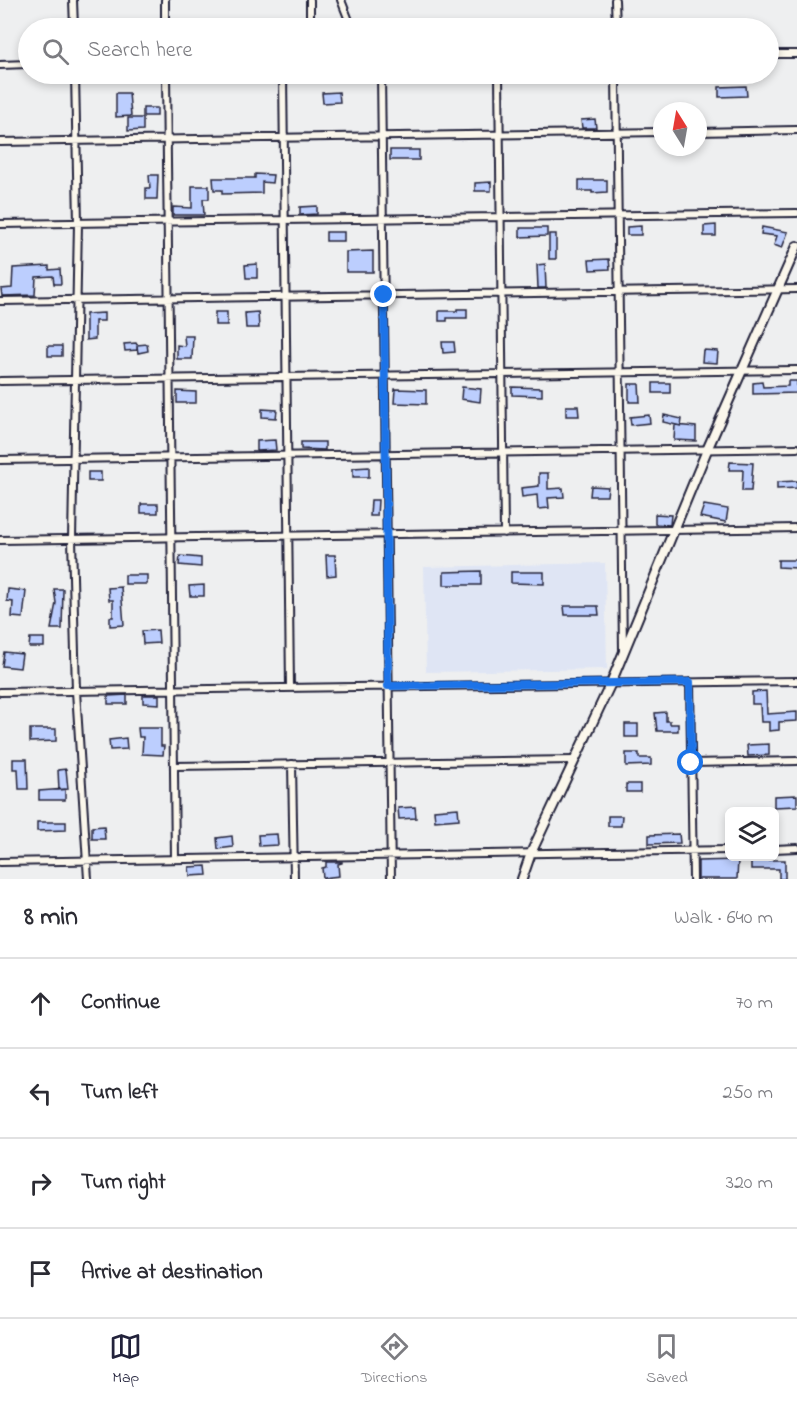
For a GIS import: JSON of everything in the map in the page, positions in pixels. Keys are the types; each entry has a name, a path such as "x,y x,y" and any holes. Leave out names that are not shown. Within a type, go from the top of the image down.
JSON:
{"street":[{"path":"73,0 74,18"},
{"path":"165,0 165,18"},
{"path":"310,0 310,18"},
{"path":"341,0 348,18"},
{"path":"615,0 615,18"},
{"path":"779,54 797,54"},
{"path":"0,65 18,64"},
{"path":"75,84 78,223 72,539 76,691 88,879"},
{"path":"166,84 175,859"},
{"path":"283,84 290,688"},
{"path":"381,84 391,879"},
{"path":"499,84 504,532"},
{"path":"616,84 623,655"},
{"path":"707,132 797,130"},
{"path":"0,142 653,132"},
{"path":"0,224 797,213"},
{"path":"522,879 531,853 611,683 707,450 797,246"},
{"path":"0,301 797,290"},
{"path":"0,381 797,370"},
{"path":"0,460 797,448"},
{"path":"0,540 797,528"},
{"path":"0,692 797,681"},
{"path":"690,682 693,879"},
{"path":"174,766 575,760"},
{"path":"691,763 797,761"},
{"path":"292,764 294,879"},
{"path":"779,849 797,848"},
{"path":"0,862 725,850"}],"shaded area":[{"path":"605,563 607,669 426,672 424,567"}],"building":[{"path":"746,86 747,96 719,97 719,87"},
{"path":"339,92 340,102 323,103 322,93"},
{"path":"116,93 129,93 131,116 116,117"},
{"path":"143,108 157,108 157,116 143,116"},
{"path":"128,118 143,118 143,130 128,131"},
{"path":"595,119 596,128 582,128 581,120"},
{"path":"390,150 419,150 419,160 390,160"},
{"path":"255,174 273,175 272,183 262,182 262,193 222,194 222,190 214,190 213,178 255,178"},
{"path":"149,175 158,175 157,199 146,199 146,188 150,188"},
{"path":"579,180 607,180 607,192 579,191"},
{"path":"491,182 491,191 475,191 475,183"},
{"path":"192,186 209,186 209,199 203,199 204,215 173,215 173,207 192,208"},
{"path":"317,206 317,214 300,215 300,207"},
{"path":"716,225 716,236 704,236 704,226"},
{"path":"641,226 641,235 627,235 627,227"},
{"path":"762,227 788,232 782,248 774,245 777,236 761,234"},
{"path":"520,228 547,228 547,236 520,237"},
{"path":"326,232 344,232 344,241 326,241"},
{"path":"549,234 556,234 556,259 549,259"},
{"path":"373,251 373,272 346,272 346,252"},
{"path":"609,259 610,269 590,270 589,260"},
{"path":"257,264 257,278 246,278 245,265"},
{"path":"545,264 546,288 538,288 537,265"},
{"path":"49,266 49,270 60,269 61,284 54,284 53,276 36,277 35,295 2,296 1,289 12,288 13,268"},
{"path":"457,309 467,309 467,318 447,318 447,321 439,321 439,311 457,311"},
{"path":"215,312 227,312 227,325 215,325"},
{"path":"258,312 259,328 246,328 245,313"},
{"path":"104,313 104,321 95,321 95,339 86,340 86,314"},
{"path":"184,336 193,336 192,359 177,359 177,345 185,346"},
{"path":"442,342 454,342 455,352 443,353"},
{"path":"136,343 137,345 147,344 148,351 138,353 137,346 137,350 125,351 124,344"},
{"path":"48,346 62,346 62,356 48,356"},
{"path":"703,350 718,351 717,363 702,362"},
{"path":"788,381 797,381 797,393 753,394 753,383 762,382 763,387 788,386"},
{"path":"653,383 670,383 670,393 653,393"},
{"path":"629,384 639,384 640,402 629,402"},
{"path":"462,387 481,389 480,402 461,399"},
{"path":"512,387 542,388 542,396 512,395"},
{"path":"395,389 426,390 426,404 394,403"},
{"path":"177,391 196,392 196,403 177,403"},
{"path":"566,406 578,406 579,416 566,416"},
{"path":"262,409 277,410 276,418 262,417"},
{"path":"649,415 650,423 631,425 630,417"},
{"path":"664,415 682,419 681,426 663,422"},
{"path":"675,425 696,427 696,441 674,440"},
{"path":"275,440 276,450 257,451 257,441"},
{"path":"301,442 325,442 325,450 301,449"},
{"path":"730,462 753,463 751,491 742,491 743,470 729,470"},
{"path":"369,467 369,477 353,477 353,468"},
{"path":"88,472 101,472 101,481 88,481"},
{"path":"539,473 548,473 548,489 563,488 564,497 548,498 549,508 538,509 537,495 522,497 521,488 539,486"},
{"path":"797,481 797,488 777,489 777,482"},
{"path":"591,486 608,487 607,496 590,496"},
{"path":"371,500 378,500 377,516 370,516"},
{"path":"141,504 158,504 158,513 141,513"},
{"path":"704,505 728,509 726,522 700,517"},
{"path":"655,514 671,515 670,525 655,524"},
{"path":"326,555 335,555 336,575 327,576"},
{"path":"180,556 201,558 201,567 179,565"},
{"path":"778,560 797,560 797,568 778,567"},
{"path":"481,571 481,585 444,585 444,572"},
{"path":"511,572 544,572 544,584 511,583"},
{"path":"125,575 147,575 147,584 125,584"},
{"path":"204,585 204,596 190,596 189,586"},
{"path":"121,587 124,625 110,626 110,617 113,617 113,600 109,600 108,588"},
{"path":"8,589 26,591 23,618 12,617 13,602 7,601"},
{"path":"54,589 63,589 62,629 51,629 56,603"},
{"path":"564,606 598,606 599,615 565,615"},
{"path":"158,630 159,643 143,644 142,631"},
{"path":"30,638 44,638 44,647 29,647"},
{"path":"4,652 22,654 20,668 2,666"},
{"path":"766,691 767,714 797,712 797,721 779,722 779,730 769,731 769,722 761,722 760,704 752,704 752,692"},
{"path":"127,695 127,704 108,704 108,696"},
{"path":"143,695 159,695 159,704 143,703"},
{"path":"666,712 666,721 670,721 670,724 678,724 678,731 657,731 655,713"},
{"path":"625,724 638,724 638,737 625,737"},
{"path":"138,728 161,728 163,755 142,754 143,737 139,737"},
{"path":"30,729 56,729 56,741 30,742"},
{"path":"126,738 127,749 110,750 109,740"},
{"path":"769,744 769,755 748,756 747,745"},
{"path":"626,753 639,753 639,758 651,758 651,765 626,766"},
{"path":"13,759 27,759 28,789 19,789 18,769 13,769"},
{"path":"66,769 68,789 59,790 58,770"},
{"path":"626,784 640,784 640,792 626,792"},
{"path":"65,789 65,800 39,800 39,791"},
{"path":"797,795 797,806 774,807 774,796"},
{"path":"415,807 416,818 399,819 398,808"},
{"path":"458,808 459,819 435,821 434,810"},
{"path":"608,816 622,816 621,826 608,826"},
{"path":"37,822 66,822 66,830 37,831"},
{"path":"104,826 105,839 92,839 92,827"},
{"path":"277,834 278,845 259,846 258,835"},
{"path":"679,834 680,843 649,844 649,835"},
{"path":"232,836 233,847 218,849 217,838"},
{"path":"785,860 785,879 779,879 779,869 751,869 751,861"},
{"path":"698,861 738,861 737,879 698,879"},
{"path":"326,862 342,862 338,864 339,876 323,878 322,868 326,867"},
{"path":"206,866 207,875 190,876 189,867"}],"route":[{"path":"384,295 388,686 690,682 691,763"}]}
